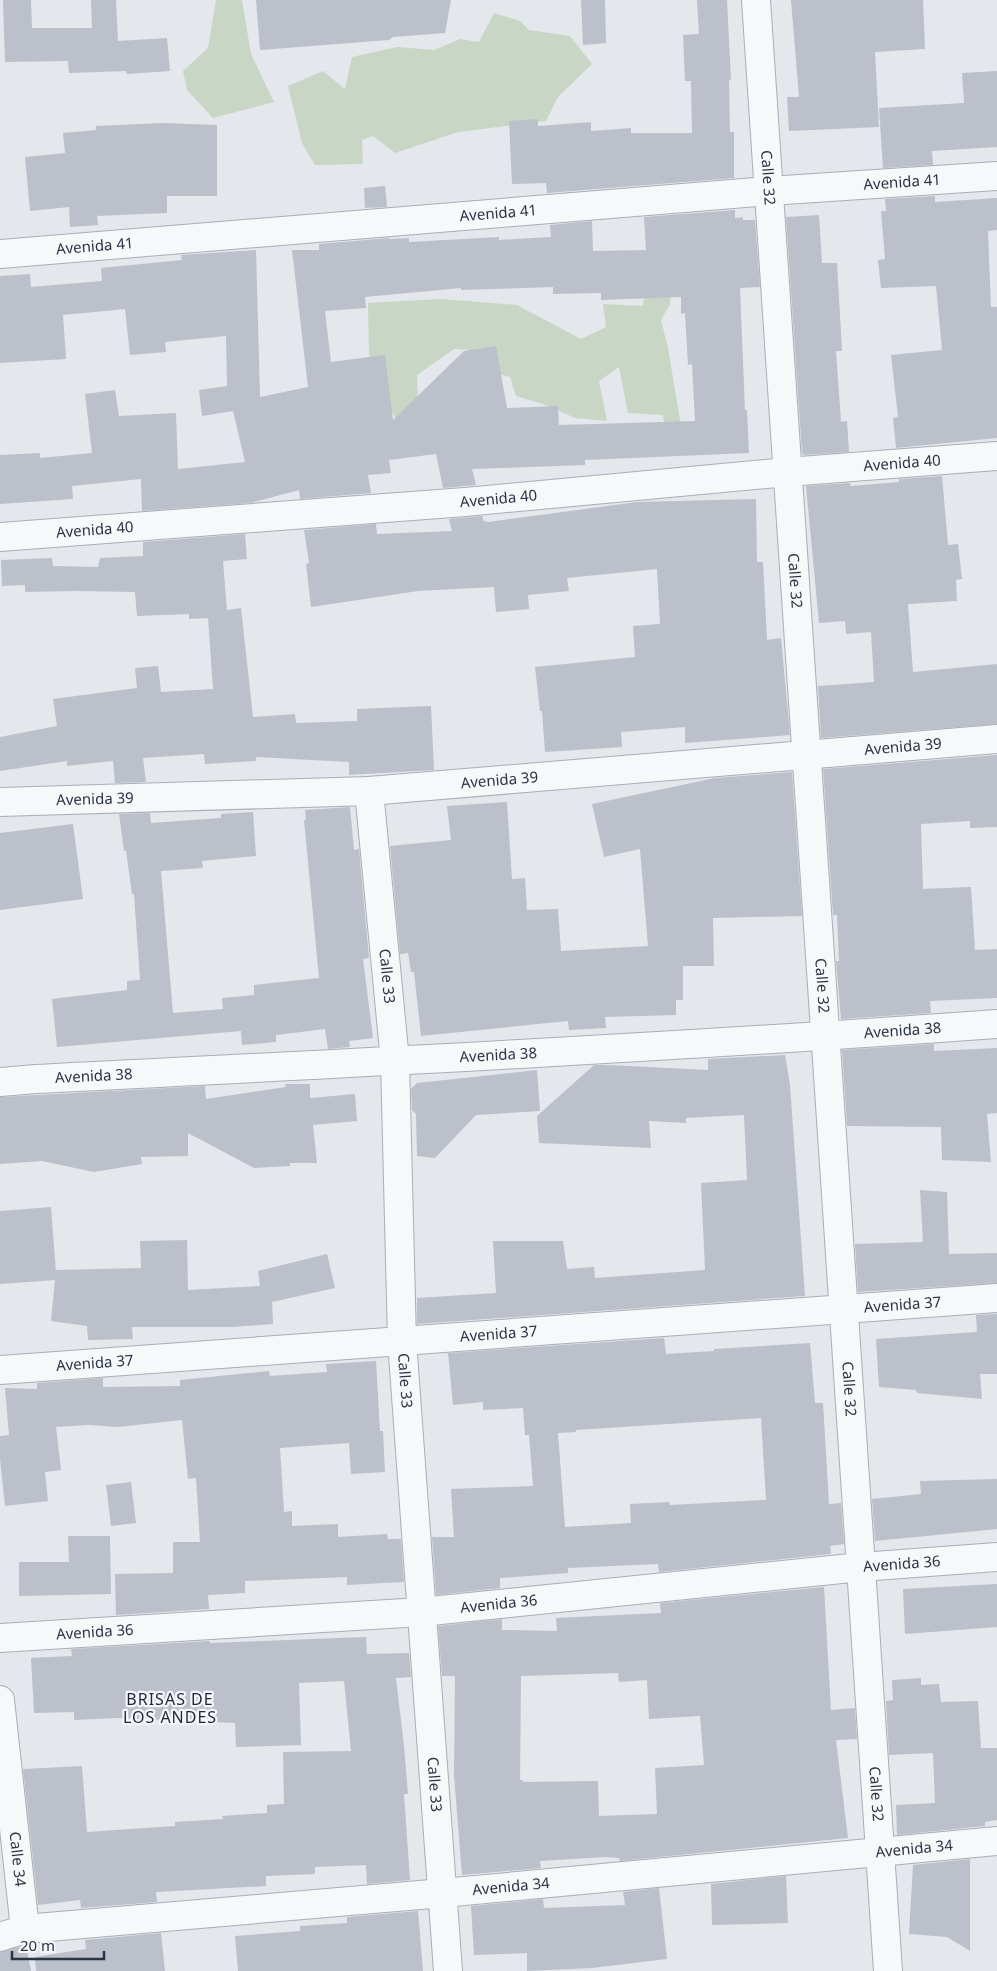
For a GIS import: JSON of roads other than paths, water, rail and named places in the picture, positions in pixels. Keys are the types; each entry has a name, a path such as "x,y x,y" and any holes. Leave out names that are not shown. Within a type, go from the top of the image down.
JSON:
{"street":[{"name":"Calle 32","path":"756,0 888,1971"},
{"name":"Avenida 41","path":"0,254 769,191 997,176"},
{"name":"Avenida 40","path":"0,537 465,502 787,472 997,456"},
{"name":"Avenida 39","path":"0,802 369,791 997,739"},
{"name":"Calle 33","path":"369,791 395,1061 402,1342 448,1971"},
{"name":"Avenida 38","path":"0,1082 825,1037 997,1024"},
{"name":"Avenida 37","path":"0,1370 997,1298"},
{"name":"Avenida 36","path":"0,1638 421,1612 861,1567 997,1557"},
{"name":"Calle 34","path":"0,1700 13,1933"},
{"name":"Avenida 34","path":"13,1933 880,1851 997,1842"}],"district":[{"name":"BRISAS DE LOS ANDES","path":"170,1708"}]}
